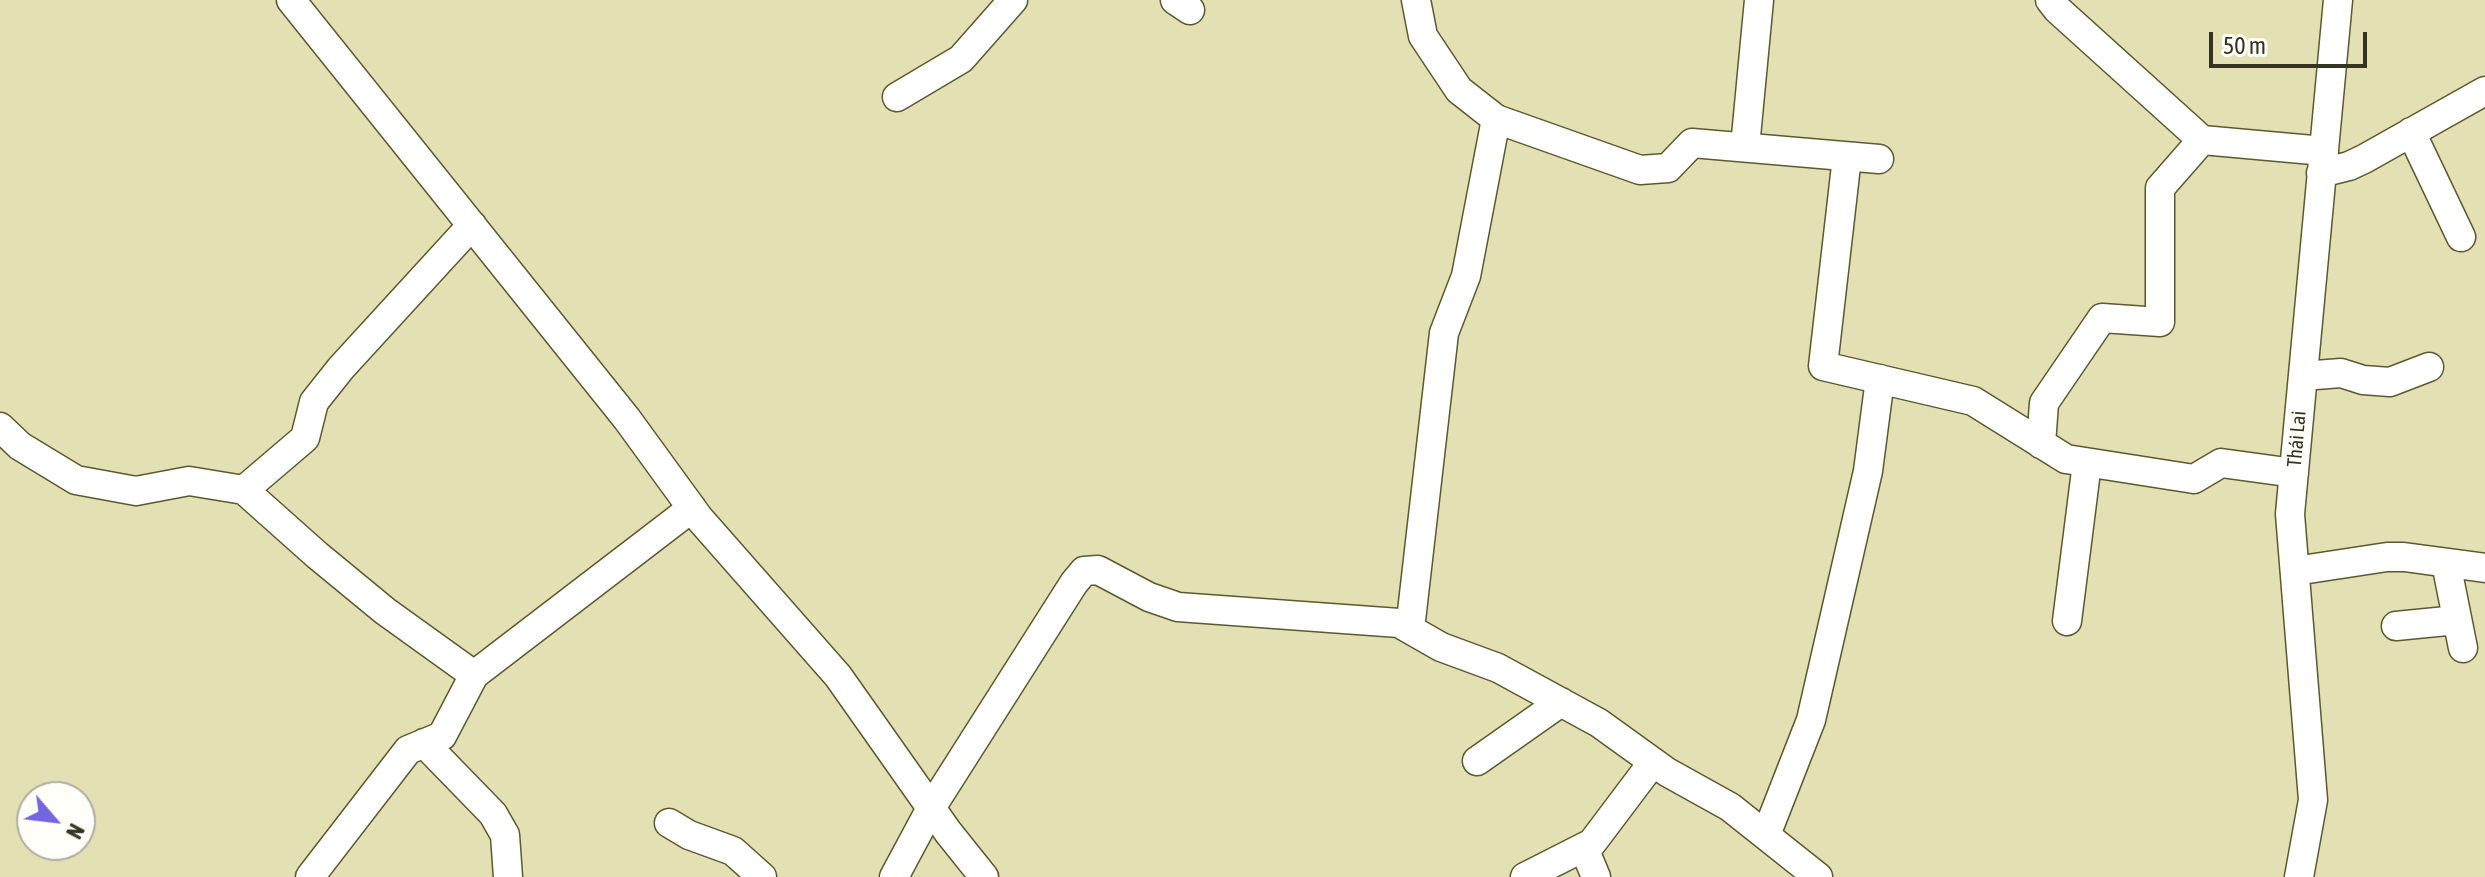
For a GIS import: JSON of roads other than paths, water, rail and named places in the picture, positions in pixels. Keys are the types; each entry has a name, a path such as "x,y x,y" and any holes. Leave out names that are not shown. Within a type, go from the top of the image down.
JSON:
{"street":[{"path":"291,0 627,419 692,508 838,676 984,877"},
{"path":"897,97 961,59 1013,0"},
{"path":"1416,0 1423,36 1459,90 1496,119 1640,170 1668,168 1692,143 1879,159"},
{"path":"1745,147 1759,0"},
{"path":"2050,0 2202,140 2323,162 2364,159 2485,91"},
{"name":"Thái Lai","path":"2299,877 2313,800 2290,514 2338,0"},
{"path":"1410,629 1444,333 1466,276 1496,119"},
{"path":"2411,132 2461,237"},
{"path":"2041,444 2044,403 2102,318 2160,322 2160,188 2202,140"},
{"path":"1847,157 1823,366 1973,401 2066,459 2194,479 2221,463 2294,473"},
{"path":"244,490 305,438 314,402 341,368 472,225"},
{"path":"2303,376 2341,373 2363,380 2390,382 2429,367"},
{"path":"1766,835 1811,720 1868,471 1880,379"},
{"path":"0,427 20,446 76,480 136,491 189,481 244,490 385,611 474,675"},
{"path":"2067,621 2087,463"},
{"path":"310,877 408,750 442,736 474,675 692,508"},
{"path":"2295,571 2387,557 2485,568"},
{"path":"2446,563 2463,648"},
{"path":"894,877 931,808 1074,583 1084,571 1098,570 1149,597 1178,607 1399,623 1441,647 1498,668 1599,723 1653,762 1730,807 1818,877"},
{"path":"2396,626 2457,620"},
{"path":"1477,761 1561,702"},
{"path":"424,743 493,814 505,835 508,877"},
{"path":"1525,877 1584,848 1599,835 1653,762"},
{"path":"669,823 689,835 733,851 762,877"},
{"path":"1584,848 1596,877"}]}
